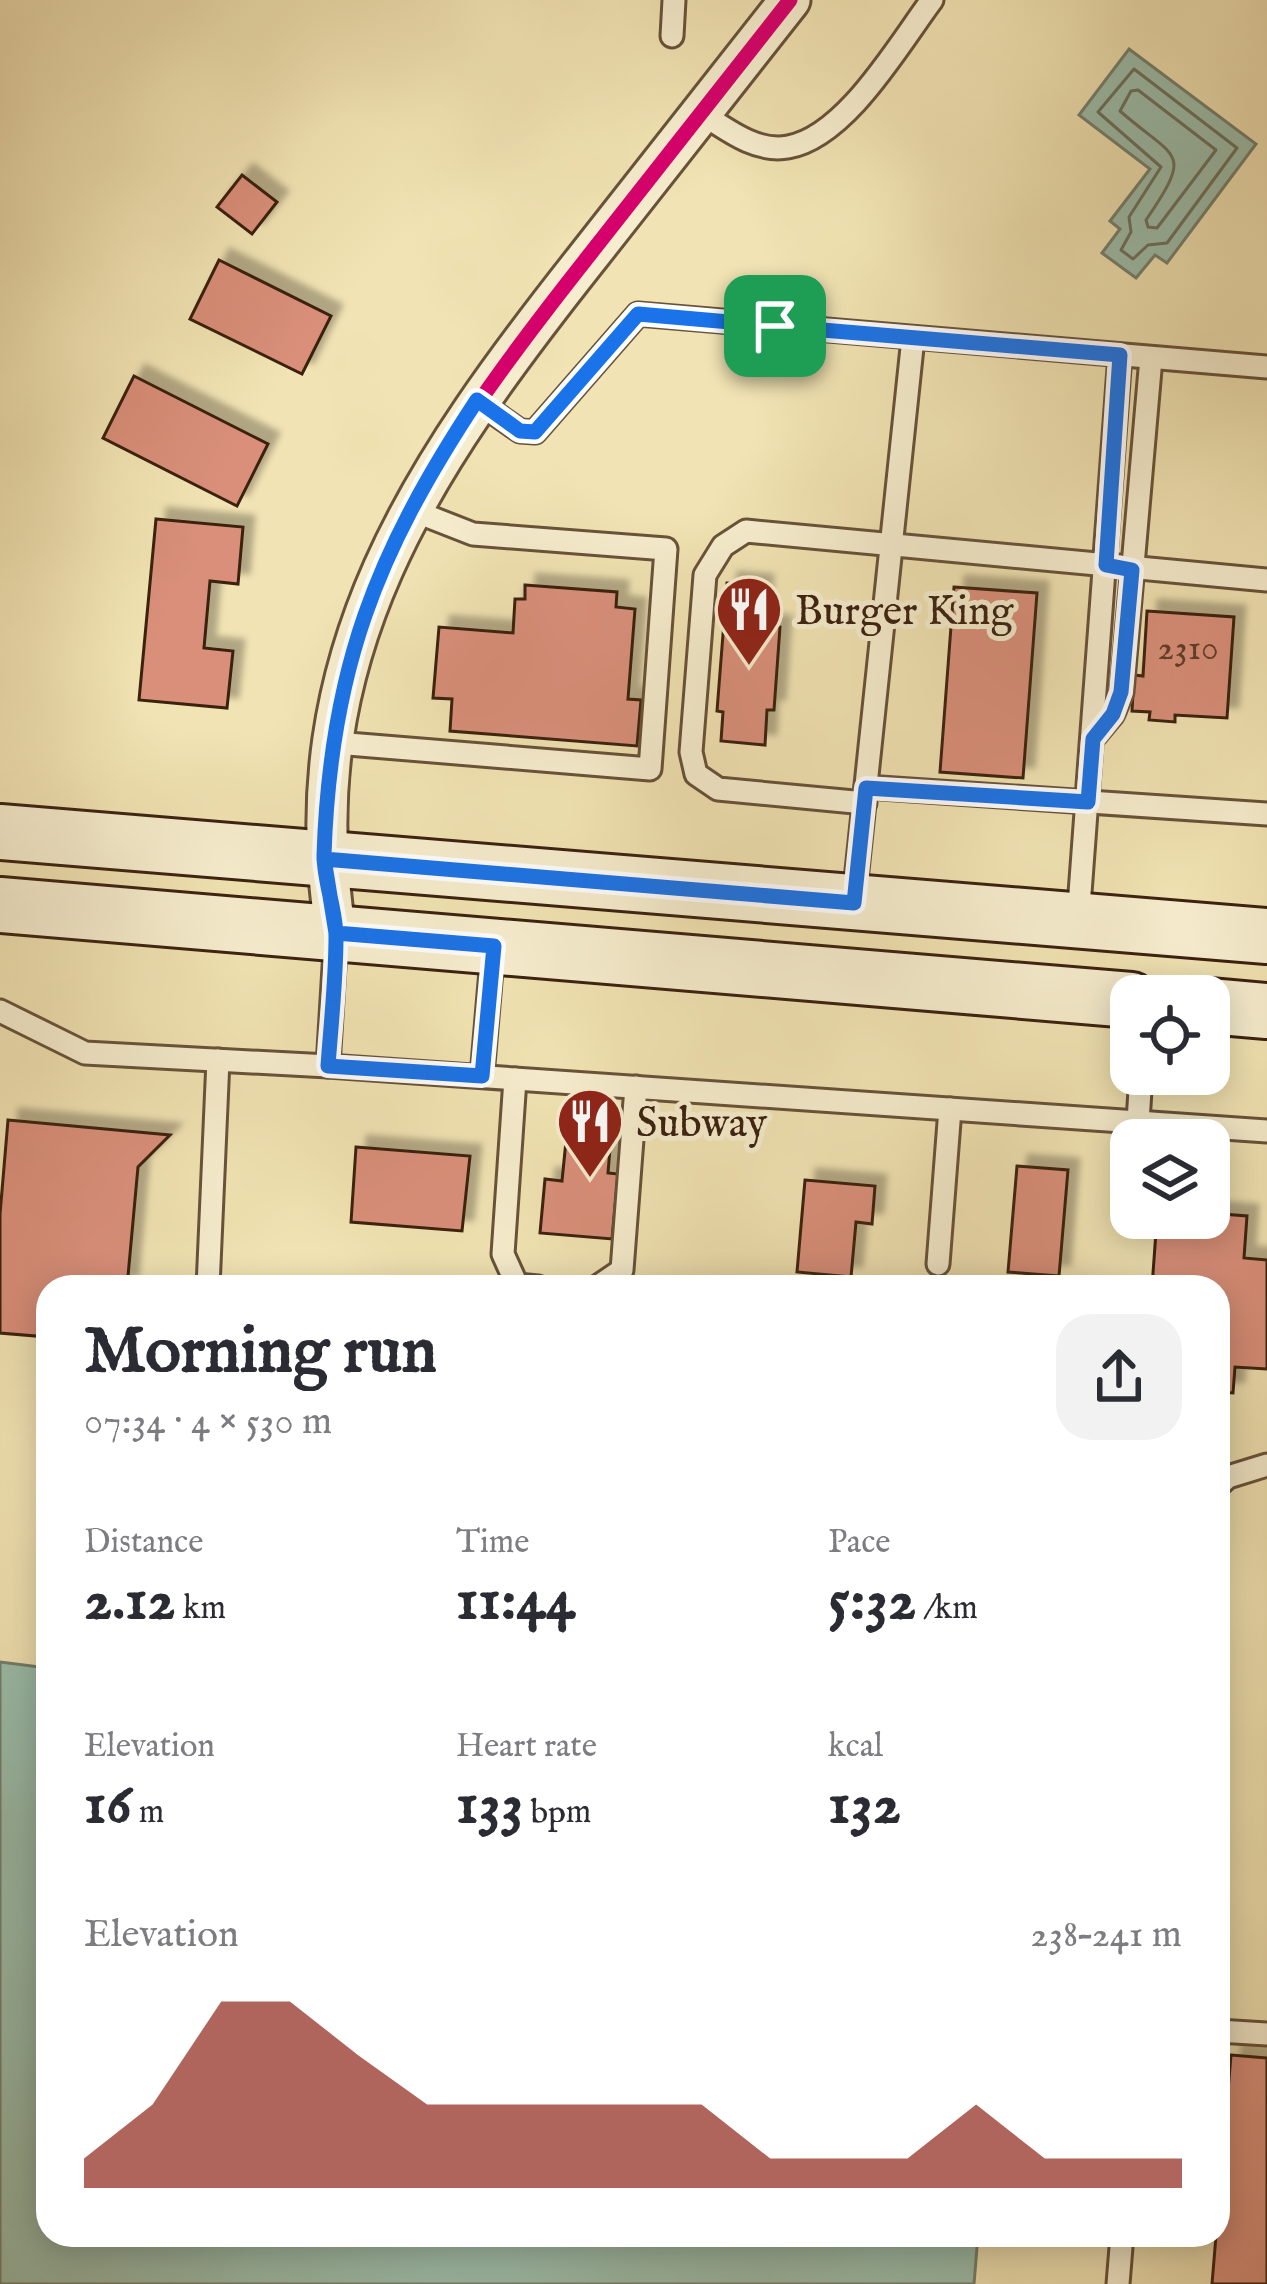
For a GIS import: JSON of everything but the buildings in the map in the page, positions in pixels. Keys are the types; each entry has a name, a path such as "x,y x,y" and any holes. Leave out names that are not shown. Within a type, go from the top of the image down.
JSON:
{"main road":[{"path":"0,832 1267,936"},
{"path":"0,905 1110,998"},
{"path":"1230,1008 1267,1011"}],"street":[{"path":"336,933 324,859 336,742 344,677 381,563 477,400 790,0"}],"lane":[{"path":"672,36 674,0"},
{"path":"701,113 744,141 786,148 821,132 860,98 932,0"},
{"path":"477,400 520,431 535,432 638,314 1267,367"},
{"path":"854,903 913,338"},
{"path":"1078,920 1120,355"},
{"path":"1093,739 1113,714 1121,692 1151,358"},
{"path":"336,742 650,769 666,549 473,534 409,509"},
{"path":"1267,580 746,531 723,546 705,574 691,752 696,774 718,789 1088,802 1267,814"},
{"path":"328,1066 336,933"},
{"path":"482,1076 494,946"},
{"path":"0,1012 86,1053 1110,1120"},
{"path":"209,1275 218,1060"},
{"path":"512,1275 503,1254 515,1079"},
{"path":"615,1275 622,1270 636,1087"},
{"path":"938,1264 950,1109"},
{"path":"1230,1128 1267,1131"},
{"path":"1230,1476 1267,1466"},
{"path":"1230,2032 1267,2034"},
{"path":"1118,2284 1121,2247"}],"water":[{"path":"1129,49 1256,144 1167,263 1155,255 1136,278 1102,253 1120,229 1110,221 1150,169 1079,115"},
{"path":"0,1662 36,1666 36,2247 977,2247 974,2284 0,2284"}],"cycle path":[{"path":"336,933 327,833 333,740 352,652 383,569 424,489 473,411 790,0"}],"place":[{"name":"Burger King","path":"749,668"},
{"name":"Subway","path":"590,1180"}],"route":[{"path":"775,326 638,314 535,432 520,431 477,400 433,467 381,563 344,677 324,859 336,933 328,1066 482,1076 494,946 336,933 324,859 854,903 866,788 1088,802 1093,739 1113,714 1121,692 1132,570 1106,565 1120,355 775,326"}]}
